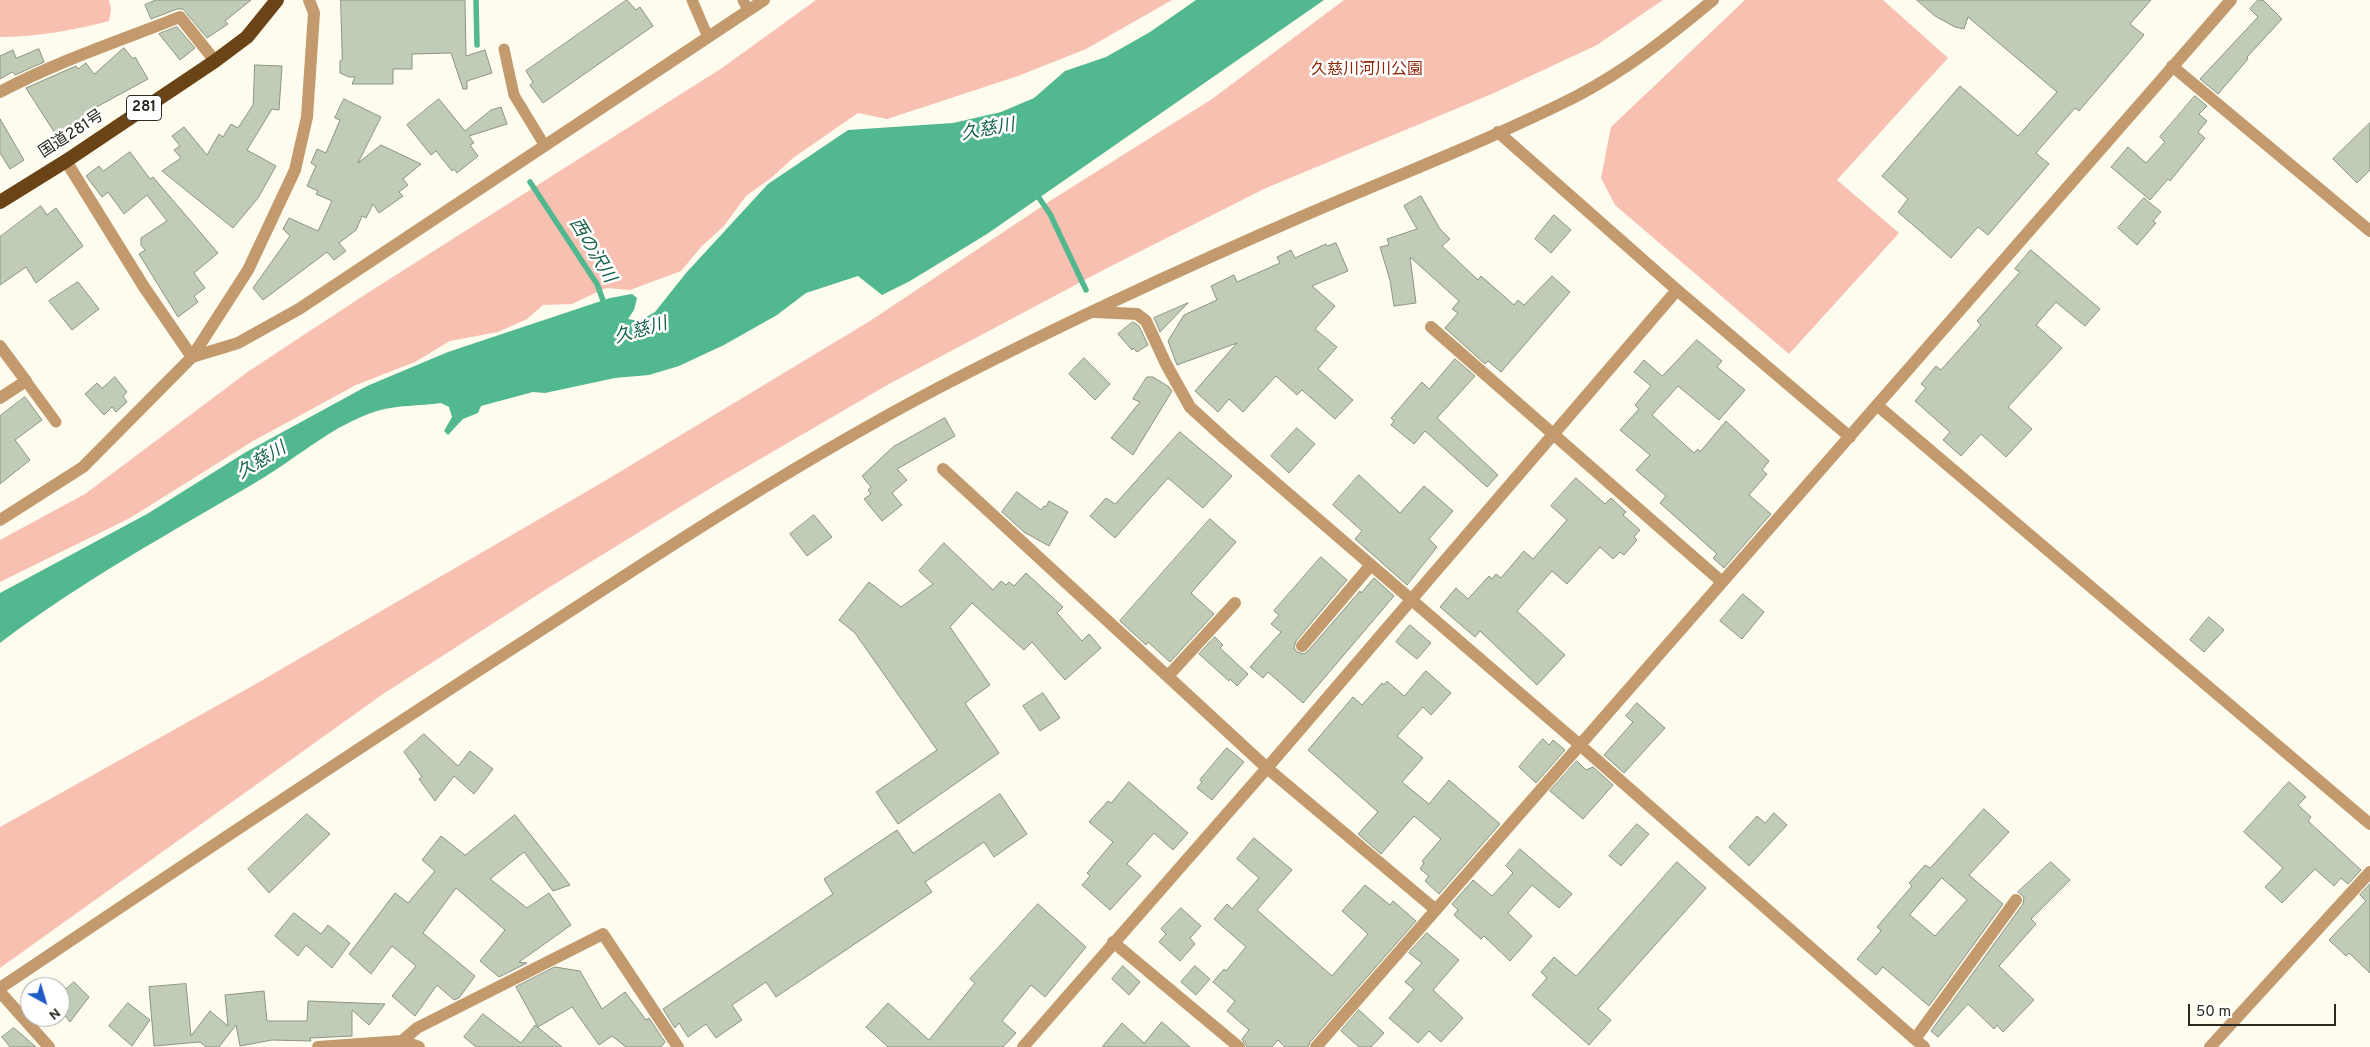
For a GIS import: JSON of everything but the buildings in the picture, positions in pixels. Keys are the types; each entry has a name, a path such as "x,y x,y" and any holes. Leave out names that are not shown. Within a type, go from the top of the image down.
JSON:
{"highway":[{"name":"国道281号","path":"0,202 66,161 215,61 247,36 277,0"}],"street":[{"path":"0,520 83,467 192,357 248,270 295,170 307,117 314,13 309,0"},
{"path":"192,357 238,343 299,308 708,37 745,5 764,0"},
{"path":"49,1047 0,990 179,866 699,527 880,420 1091,312 1210,256 1577,96 1615,73 1672,34 1713,0"},
{"path":"1316,1047 2231,0"},
{"path":"0,92 34,74 86,52 180,17 215,61"},
{"path":"2172,66 2370,231"},
{"path":"1498,132 1677,290 1850,437"},
{"path":"66,161 144,287 192,357"},
{"path":"1023,1047 1267,768 1677,290"},
{"path":"1091,312 1137,314 1146,321 1166,364 1190,407 1370,566 1581,746 1920,1043 2016,900"},
{"path":"1431,328 1722,582"},
{"path":"0,346 26,381 0,398"},
{"path":"1878,406 2370,824"},
{"path":"943,469 1267,768 1436,910"},
{"path":"1302,646 1370,566"},
{"path":"1168,676 1235,603"},
{"path":"2210,1047 2370,872"},
{"path":"402,1041 418,1028 603,934 678,1047"},
{"path":"1113,942 1239,1047"},
{"path":"318,1047 402,1041 419,1047"}],"lane":[{"path":"692,0 708,37"},
{"path":"504,49 514,95 545,146"},
{"path":"26,381 56,422"}],"green space":[{"path":"0,0 109,0 111,9 109,21 69,30 0,37"},
{"path":"816,0 1172,0 1086,49 1018,76 887,119 858,113 793,158 771,178 746,196 724,226 702,246 681,271 630,290 606,288 572,304 543,305 527,319 498,332 450,341 415,362 356,385 253,441 130,518 0,582 0,540 85,494 249,371 366,294 722,68"},
{"name":"久慈川河川公園","path":"1344,0 1663,0 1597,45 1494,93 1266,188 1111,266 889,384 719,483 545,590 383,694 0,968 0,827 254,685 603,482 870,321 1053,199 1212,99"},
{"path":"1745,0 1883,0 1948,58 1837,180 1899,233 1789,354 1615,205 1601,178 1611,127"}],"water":[{"name":"久慈川","path":"1196,0 1324,0 987,234 910,281 882,295 858,276 806,293 777,315 724,345 679,366 649,375 615,378 545,393 533,392 481,406 478,413 463,419 448,435 444,431 452,417 449,407 441,403 392,408 361,417 332,432 263,478 96,577 0,643 0,593 147,514 246,452 367,386 448,352 610,298 632,294 637,298 634,310 628,319 639,321 655,312 686,273 768,184 848,130 953,123 1001,112 1034,98 1065,71 1106,57 1150,32"}],"waterway":[{"name":"西の沢川","path":"476,0 477,45"},
{"name":"西の沢川","path":"530,182 597,284 605,306"},
{"path":"1035,192 1050,214 1086,290"}]}
